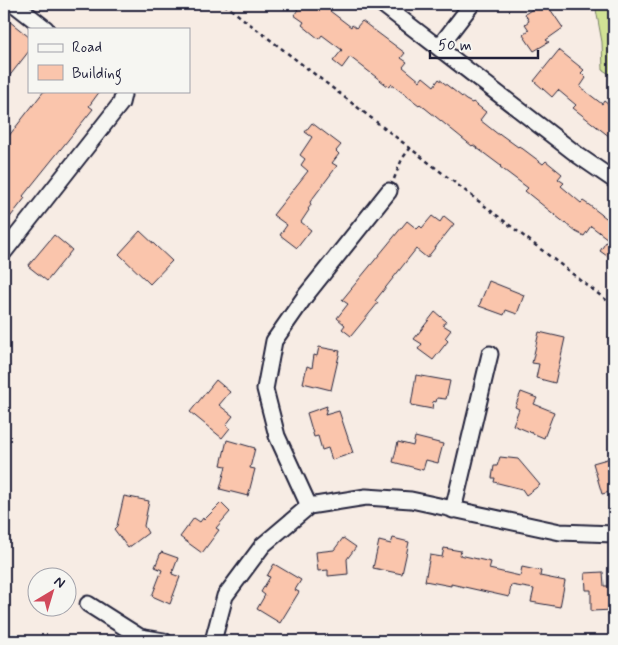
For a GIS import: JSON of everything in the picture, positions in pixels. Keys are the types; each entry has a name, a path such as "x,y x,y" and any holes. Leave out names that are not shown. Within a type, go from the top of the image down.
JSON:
{"street":[{"path":"14,4 45,28"},
{"path":"382,4 579,156 614,180"},
{"path":"439,47 472,4"},
{"path":"4,252 121,103 122,92"},
{"path":"309,506 277,436 265,389 274,340 306,295 389,191"},
{"path":"453,510 490,354"},
{"path":"213,641 225,596 263,544 309,506 366,497 411,500 560,532 614,534"},
{"path":"88,604 140,636 164,641"}],"path":[{"path":"224,4 614,306"},
{"path":"389,191 402,159 411,148"}],"green space":[{"path":"595,4 614,4 614,77 603,70 602,42"}],"building":[{"path":"289,4 336,4 330,11 351,27 352,25 356,28 362,21 405,53 401,58 407,62 403,67 420,81 423,77 434,86 439,79 466,100 473,102 486,112 480,120 543,164 546,161 562,174 558,179 564,183 561,186 581,203 583,201 614,224 614,261 600,251 608,239 591,226 584,236 576,232 525,191 528,188 420,104 391,84 389,87 350,57 342,68 333,61 342,50 322,35 319,39 302,25 304,22 294,15 298,10"},
{"path":"540,4 545,9 548,6 563,28 546,40 549,42 534,51 523,35 529,30 525,24 529,21 525,14"},
{"path":"4,17 28,36 28,52 4,83"},
{"path":"559,50 584,70 581,73 586,78 580,87 602,104 604,101 614,109 614,131 610,137 573,108 576,105 558,90 552,97 534,81"},
{"path":"43,92 99,92 89,106 93,109 23,196 25,198 4,225 4,142"},
{"path":"312,123 341,145 336,151 339,154 332,163 337,166 310,202 309,210 301,222 311,230 297,248 280,235 287,225 273,215 308,171 301,165 305,159 300,155 312,137 305,132"},
{"path":"432,216 440,222 444,216 454,224 427,258 416,249 375,301 378,303 351,336 342,329 345,325 337,318 348,304 342,300 407,221 417,229 420,226 422,228"},
{"path":"140,231 172,261 150,284 119,254"},
{"path":"54,235 72,250 47,281 28,266"},
{"path":"489,281 524,295 517,314 506,310 504,315 479,306"},
{"path":"435,312 446,321 443,325 451,330 445,338 448,341 433,360 418,349 422,344 414,339"},
{"path":"539,332 565,338 555,383 536,378 539,364 532,363"},
{"path":"319,347 340,351 331,390 303,383 307,366 312,368 314,355 317,356"},
{"path":"416,375 450,381 446,399 437,398 436,402 433,401 432,409 411,405"},
{"path":"216,380 230,392 219,405 233,416 226,425 230,428 222,438 190,412"},
{"path":"521,392 537,398 534,404 554,412 544,438 513,425 519,409 515,407"},
{"path":"327,406 325,415 339,411 353,453 332,460 328,448 322,450 318,436 314,437 307,413"},
{"path":"415,437 443,444 438,463 426,460 423,470 393,462 398,442 413,446"},
{"path":"227,440 255,448 250,468 255,469 248,496 220,489 226,466 221,465"},
{"path":"500,457 518,459 540,485 526,495 522,489 494,482 495,478 492,478 494,466 497,466"},
{"path":"614,457 614,491 602,494 593,463"},
{"path":"124,496 149,501 144,526 148,533 128,548 114,529 117,526"},
{"path":"221,503 230,512 216,528 219,530 202,553 180,537 194,518 200,522 203,518 204,520"},
{"path":"343,538 356,547 347,559 348,574 328,576 328,570 318,571 316,552 334,550"},
{"path":"393,538 409,542 402,574 373,568 379,541 391,544"},
{"path":"444,548 461,551 460,555 491,562 489,569 520,576 522,567 541,571 540,576 565,581 560,607 531,602 534,589 511,585 509,597 451,584 451,586 425,581 430,555 442,557"},
{"path":"161,552 178,558 172,574 180,577 170,604 152,596 162,570 155,567"},
{"path":"274,564 301,580 295,590 299,592 280,623 257,609 265,595 261,592 270,577 267,576"},
{"path":"603,572 604,586 612,586 614,588 614,610 591,611 591,590 586,590 585,573"}]}
